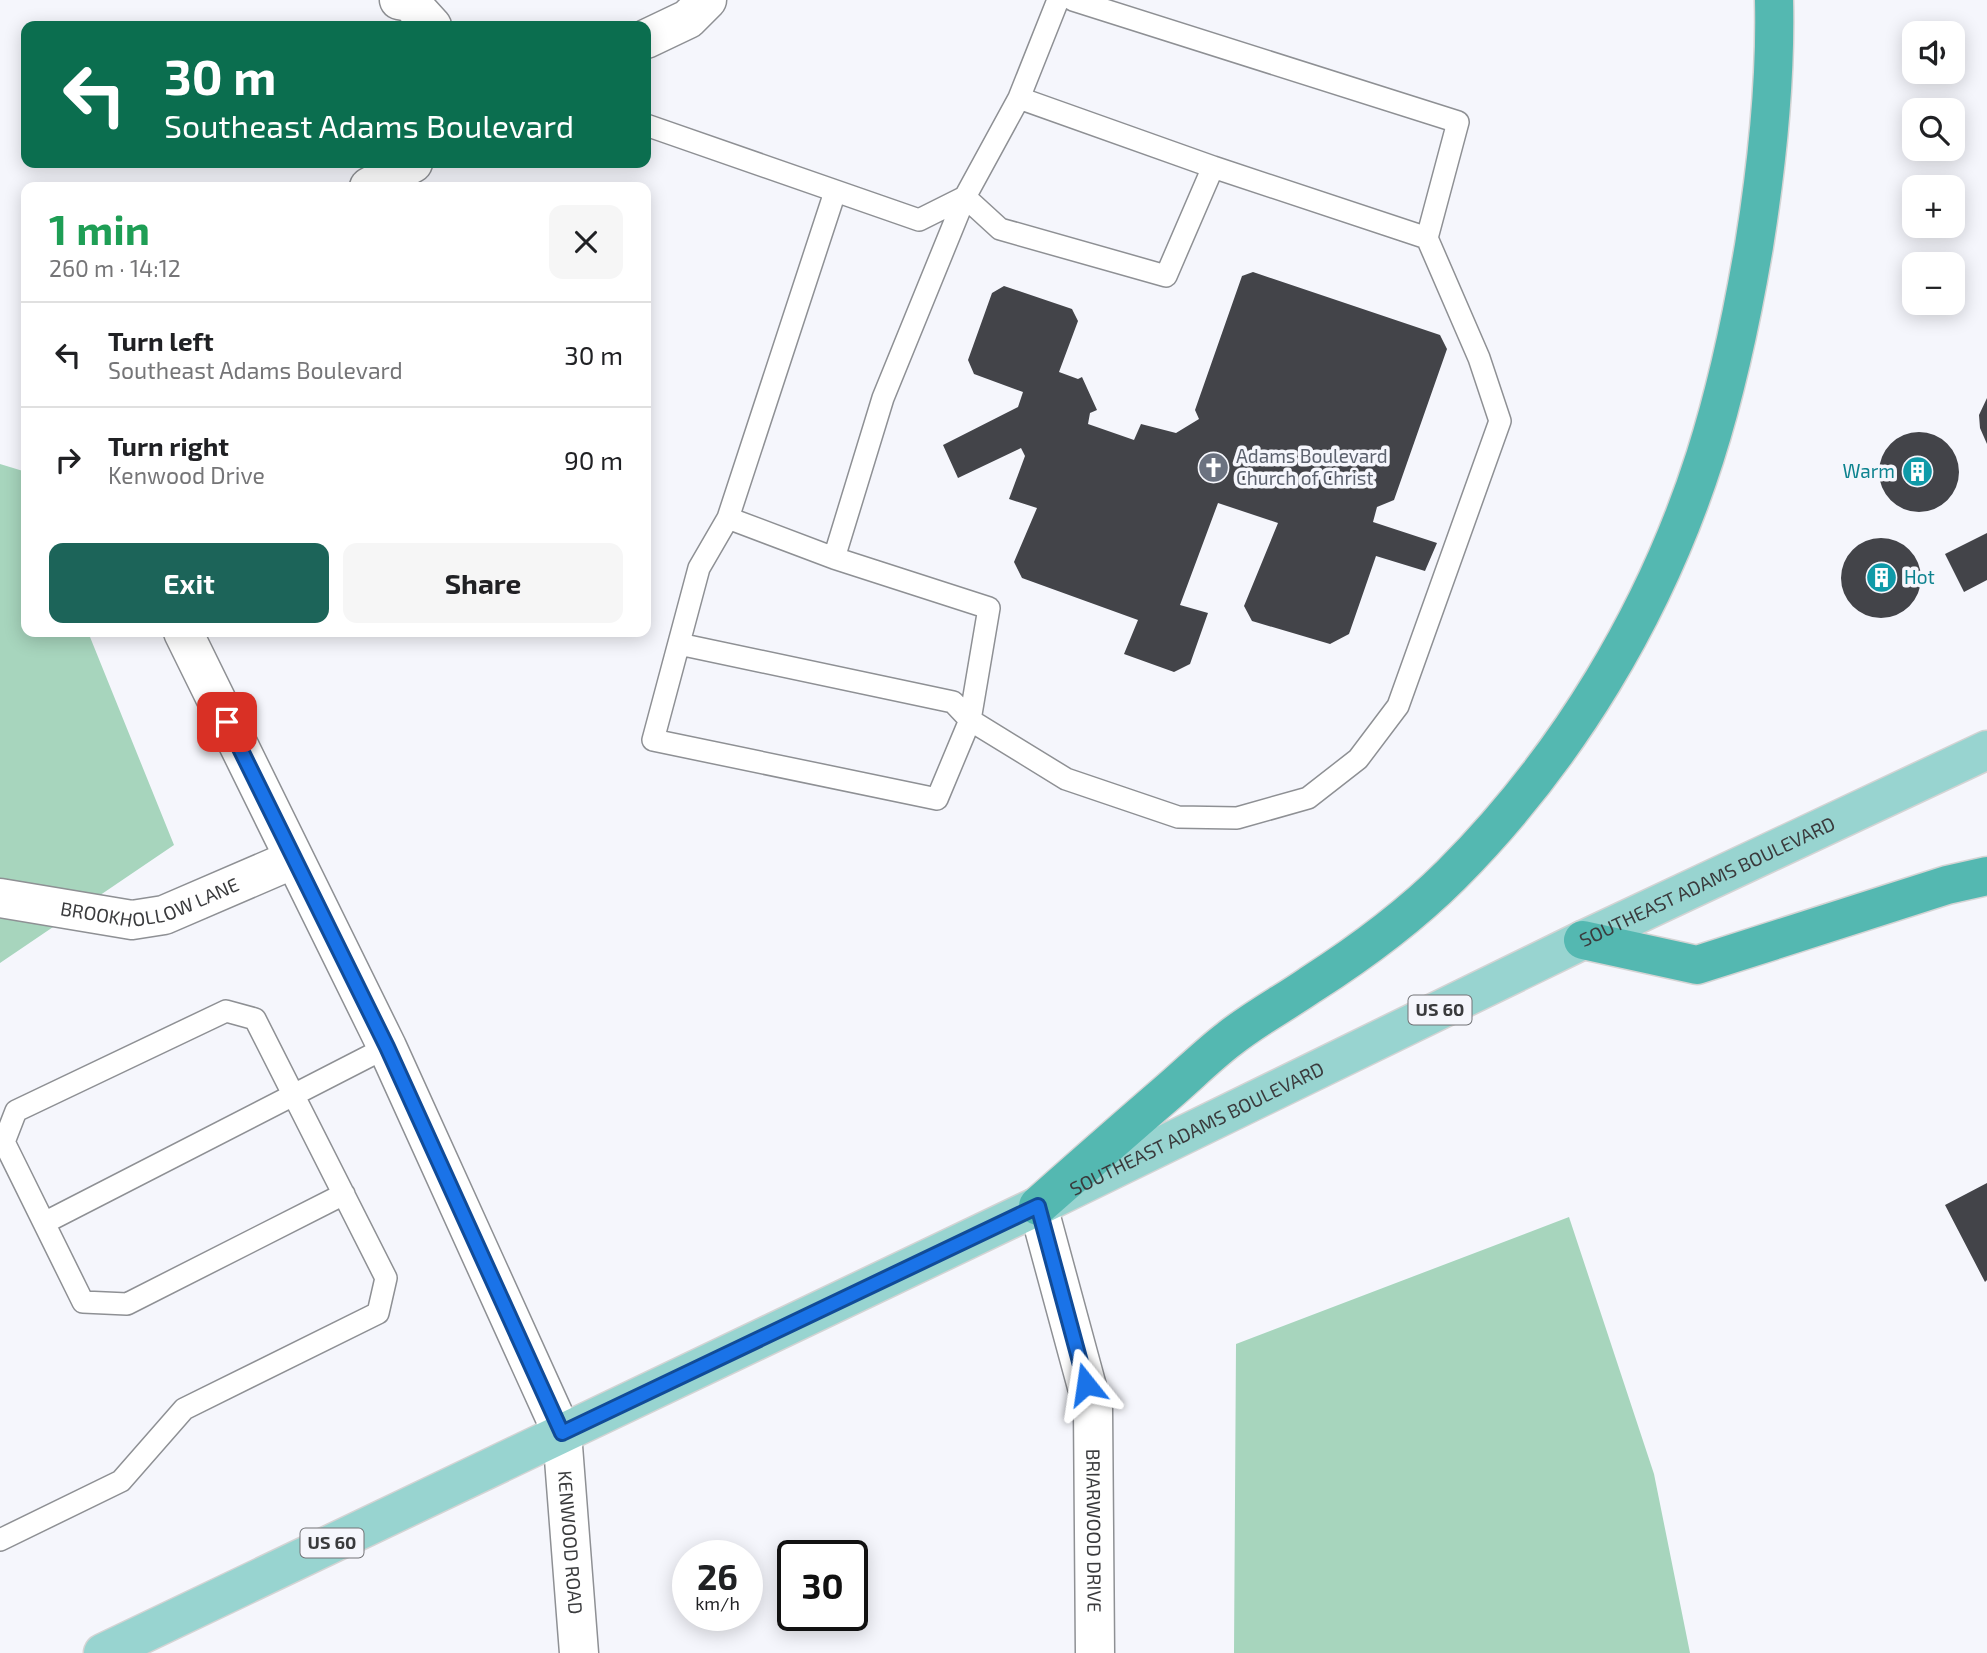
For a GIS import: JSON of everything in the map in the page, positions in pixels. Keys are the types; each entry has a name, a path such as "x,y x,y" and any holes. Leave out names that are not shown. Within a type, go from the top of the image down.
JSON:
{"highway":[{"path":"1038,1206 1230,1038 1379,938 1451,876 1559,749 1604,680 1679,531 1705,456 1728,374 1759,212 1770,121 1774,0"},
{"path":"1583,940 1697,965 1947,886 1987,876"}],"main road":[{"name":"SOUTHEAST ADAMS BOULEVARD","path":"103,1653 1038,1206 1583,940 1987,750"}],"street":[{"path":"399,0 410,2 427,21"},
{"path":"651,38 688,19 708,0"},
{"path":"378,182 404,168"},
{"name":"KENWOOD ROAD","path":"185,637 387,1047 562,1433 579,1653"},
{"name":"BROOKHOLLOW LANE","path":"0,898 132,920 164,915 294,859"},
{"name":"BRIARWOOD DRIVE","path":"1038,1206 1093,1409 1095,1653"}],"lane":[{"path":"834,558 883,398 965,197 1020,98 1058,0"},
{"path":"679,644 953,702 970,720 1066,779 1178,817 1237,818 1308,798 1358,759 1398,706 1500,421 1479,358 1427,238 1458,122 1073,0"},
{"path":"1020,98 1213,167 1427,238"},
{"path":"651,127 919,220 965,197"},
{"path":"965,197 1000,229 1166,276 1213,167"},
{"path":"727,517 834,558 989,608 970,720 937,799 653,740 699,568 727,517 835,192"},
{"path":"0,1540 121,1481 184,1409 378,1313 386,1278 344,1194 293,1095 255,1018 226,1011 16,1111 4,1142 83,1303 127,1304 344,1194"},
{"path":"44,1223 387,1047"}],"green space":[{"path":"0,464 21,470 21,637 90,637 174,845 0,963"},
{"path":"1569,1217 1654,1474 1690,1653 1234,1653 1236,1344"}],"building":[{"name":"Adams Boulevard Church of Christ","path":"1253,272 1440,335 1447,349 1394,500 1377,507 1373,522 1437,543 1425,571 1376,556 1349,634 1330,644 1252,621 1244,606 1278,523 1218,503 1180,605 1208,613 1190,664 1174,672 1124,654 1138,620 1022,578 1014,562 1037,508 1009,499 1025,456 1021,448 958,478 943,445 1018,407 1023,392 974,374 968,360 992,293 1004,286 1072,309 1078,321 1059,372 1078,379 1082,377 1097,410 1090,413 1088,424 1134,440 1141,424 1176,433 1199,419 1195,410 1242,276"},
{"path":"1987,398 1987,444 1980,428 1979,415"},
{"name":"Warm","path":"1919,432 1934,435 1947,444 1956,457 1959,472 1956,487 1947,500 1934,509 1919,512 1904,509 1891,500 1882,487 1879,472 1882,457 1891,444 1904,435"},
{"path":"1987,533 1987,580 1964,592 1945,554"},
{"name":"Hot","path":"1881,538 1896,541 1909,550 1918,563 1921,578 1918,593 1909,606 1896,615 1881,618 1866,615 1853,606 1844,593 1841,578 1844,563 1853,550 1866,541"},
{"path":"1987,1183 1987,1280 1985,1282 1945,1205"}],"place":[{"name":"Adams Boulevard Church of Christ","path":"1213,467"},
{"name":"Warm","path":"1918,471"},
{"name":"Hot","path":"1881,577"}],"route":[{"path":"227,722 387,1047 562,1433 1038,1206 1086,1384"}]}
